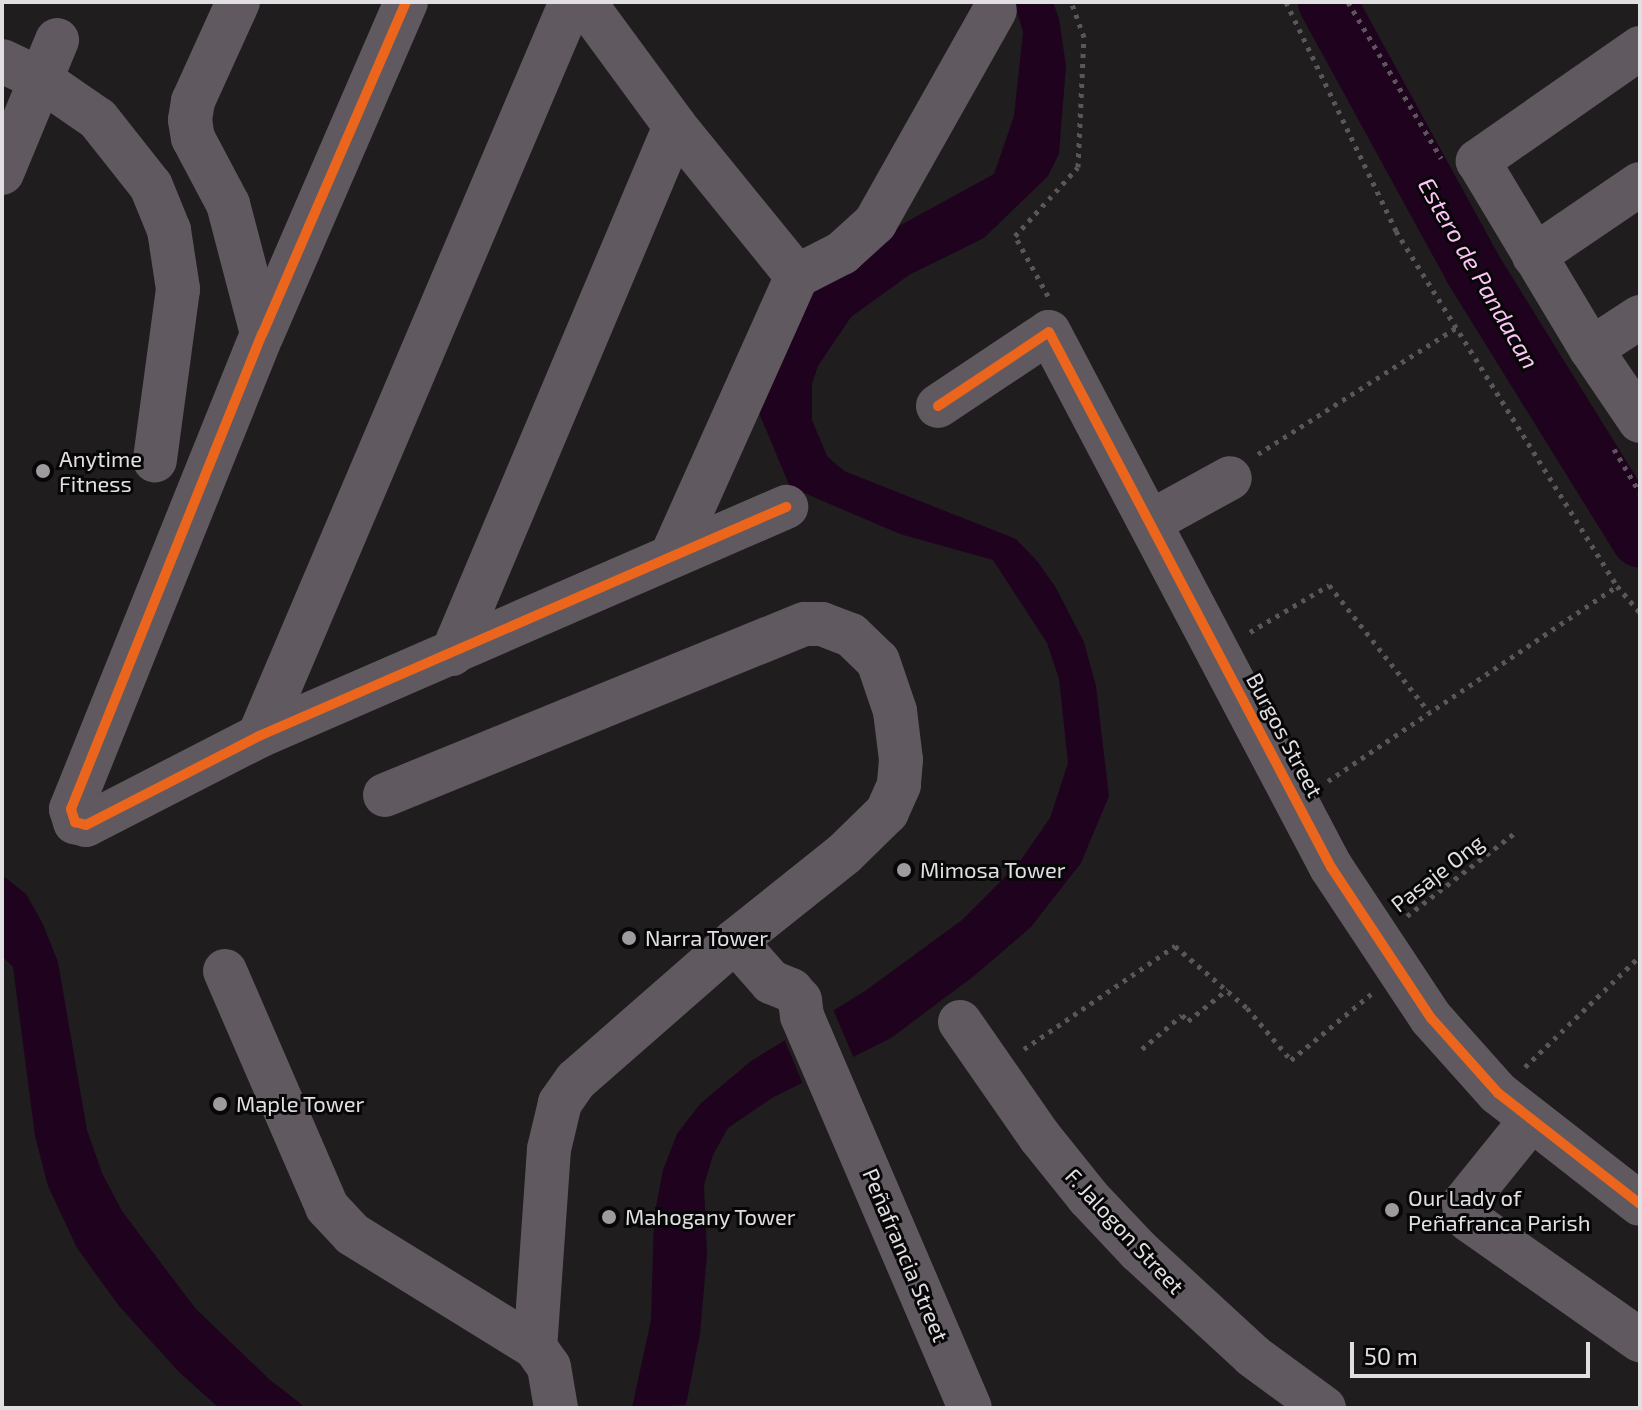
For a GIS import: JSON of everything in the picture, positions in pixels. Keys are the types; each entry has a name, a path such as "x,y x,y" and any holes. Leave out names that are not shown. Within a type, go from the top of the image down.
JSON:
{"street":[{"path":"238,2 193,101 190,120 193,138 228,204 262,334"},
{"path":"406,2 262,334 71,809 73,818 79,825 86,825 259,736 786,507"},
{"path":"259,736 571,2"},
{"path":"584,2 675,126 797,276"},
{"path":"672,555 797,276 842,253 875,223 995,10"},
{"path":"1640,48 1459,159 1534,256 1640,421"},
{"path":"2,173 33,60 98,119 151,186 169,230 178,289 155,460"},
{"path":"452,654 675,126"},
{"path":"1534,256 1640,184"},
{"path":"1591,349 1640,317"},
{"path":"938,406 1049,332"},
{"name":"Burgos Street","path":"1049,332 1331,867 1431,1018 1514,1106 1640,1204"},
{"path":"1150,522 1230,478"},
{"path":"385,795 805,624 822,624 851,635 878,661 895,711 901,760 899,785 887,812 844,854 735,941 576,1080 560,1103 550,1135 535,1347"},
{"name":"Peñafrancia Street","path":"735,941 771,982 791,990 800,1000 804,1018 970,1408"},
{"path":"227,975 313,1179 337,1221 407,1270 535,1347 549,1367 556,1408"},
{"name":"F. Jalogon Street","path":"960,1022 1088,1197 1139,1251 1253,1356 1324,1408"},
{"path":"1514,1106 1464,1203 1469,1220 1640,1340"}],"path":[{"path":"1049,332 1051,302 1015,236 1078,167 1084,37 1071,2"},
{"path":"1286,2 1396,231 1617,586 1640,612"},
{"path":"1348,2 1459,159"},
{"path":"1230,478 1247,461 1457,327"},
{"path":"1219,651 1329,585 1429,712"},
{"path":"1297,801 1617,586"},
{"path":"994,1070 1175,946 1228,989 1188,1021 1182,1015 1142,1049"},
{"path":"1514,1106 1640,956"}],"shaded area":[{"path":"1014,2 1053,2 1059,19 1066,66 1059,154 1048,176 984,238 909,275 851,317 818,366 812,384 812,420 827,456 844,471 1016,539 1037,561 1055,586 1084,642 1096,686 1109,796 1081,863 1031,927 974,976 891,1038 772,1098 728,1128 713,1155 704,1185 707,1254 700,1334 686,1405 632,1408 651,1320 654,1217 663,1170 677,1134 700,1104 751,1061 865,991 962,920 1018,864 1050,818 1068,763 1059,679 1047,643 993,560 900,534 790,487 749,389 778,325 844,256 994,174 1014,116 1023,32"},
{"path":"2,875 26,894 42,922 58,962 87,1130 102,1173 122,1211 195,1308 269,1379 306,1408 219,1408 179,1372 119,1306 77,1248 48,1186 35,1136 13,967 2,956"}],"pier":[{"path":"833,1009 855,1061 804,1087 783,1036"}],"waterway":[{"name":"Estero de Pandacan","path":"1327,2 1473,269 1640,538"}],"cycle path":[{"path":"406,2 262,334 71,809 75,822 86,825 259,736 786,507"},
{"path":"938,406 1049,332 1331,867 1431,1018 1498,1093 1640,1204"}],"place":[{"name":"Anytime Fitness","path":"43,471"},
{"name":"Mimosa Tower","path":"904,870"},
{"name":"Narra Tower","path":"629,938"},
{"name":"Maple Tower","path":"220,1104"},
{"name":"Our Lady of Peñafranca Parish","path":"1392,1210"},
{"name":"Mahogany Tower","path":"609,1217"}]}
